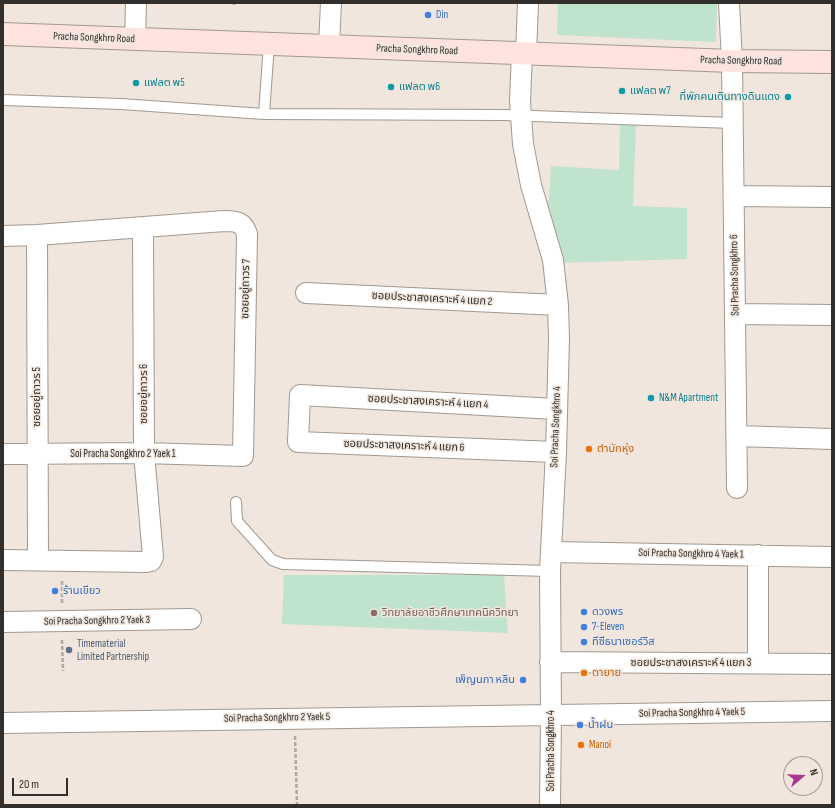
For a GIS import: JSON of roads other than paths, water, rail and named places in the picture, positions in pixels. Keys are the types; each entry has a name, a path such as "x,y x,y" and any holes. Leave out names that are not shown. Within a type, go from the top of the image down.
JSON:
{"street":[{"path":"135,39 136,3"},
{"path":"329,46 331,3"},
{"name":"Soi Pracha Songkhro 4","path":"528,3 521,116 523,144 531,184 553,260 558,305 559,338 556,452 550,562 550,662 552,716 550,805"},
{"name":"Soi Pracha Songkhro 6","path":"729,3 732,61 737,488"},
{"name":"Pracha Songkhro Road","path":"3,34 524,54 732,61 832,62"},
{"path":"734,196 832,197"},
{"name":"ซอยอยู่ถาวร 7","path":"3,236 37,235 224,221 237,221 244,226 247,234 243,456"},
{"name":"ซอยอยู่ถาวร 6","path":"38,560 151,561 153,551 144,453 143,227"},
{"name":"ซอยอยู่ถาวร 5","path":"37,235 38,560"},
{"name":"ซอยประชาสงเคราะห์ 4 แยก 2","path":"306,293 558,305"},
{"path":"735,314 832,314"},
{"name":"ซอยประชาสงเคราะห์ 4 แยก 4","path":"300,395 556,409"},
{"name":"ซอยประชาสงเคราะห์ 4 แยก 6","path":"300,395 298,442 556,452"},
{"path":"737,436 832,439"},
{"name":"Soi Pracha Songkhro 2 Yaek 1","path":"3,454 144,453 243,456"},
{"path":"758,555 758,663"},
{"name":"Soi Pracha Songkhro 4 Yaek 1","path":"550,562 758,555 832,557"},
{"path":"3,560 38,560"},
{"name":"Soi Pracha Songkhro 2 Yaek 3","path":"3,622 191,619"},
{"name":"ซอยประชาสงเคราะห์ 4 แยก 3","path":"550,662 832,664"},
{"name":"Soi Pracha Songkhro 4 Yaek 5","path":"552,716 832,711"},
{"name":"Soi Pracha Songkhro 2 Yaek 5","path":"3,723 294,718 552,716"}],"lane":[{"path":"264,114 269,44"},
{"path":"3,100 122,104 264,114 521,116 733,123"},
{"path":"236,502 237,521 272,560 283,564 550,562"}],"place":[{"name":"Din","path":"428,15"},
{"name":"แฟลต พ5","path":"136,83"},
{"name":"แฟลต พ6","path":"391,87"},
{"name":"แฟลต พ7","path":"622,91"},
{"name":"ที่พักคนเดินทางดินแดง","path":"788,97"},
{"name":"N&M Apartment","path":"651,398"},
{"name":"ตำบักหุ่ง","path":"589,449"},
{"name":"ร้านเขียว","path":"55,591"},
{"name":"ดวงพร","path":"584,612"},
{"name":"วิทยาลัยอาชีวศึกษาเทคนิควิทยา","path":"374,613"},
{"name":"7-Eleven","path":"584,627"},
{"name":"ทีซีธนาเซอร์วิส","path":"584,642"},
{"name":"Timematerial Limited Partnership","path":"69,650"},
{"name":"ตายาย","path":"584,673"},
{"name":"เพ็ญนภา หลิน","path":"523,680"},
{"name":"น้ำฝน","path":"580,725"},
{"name":"Manoi","path":"581,745"}]}
